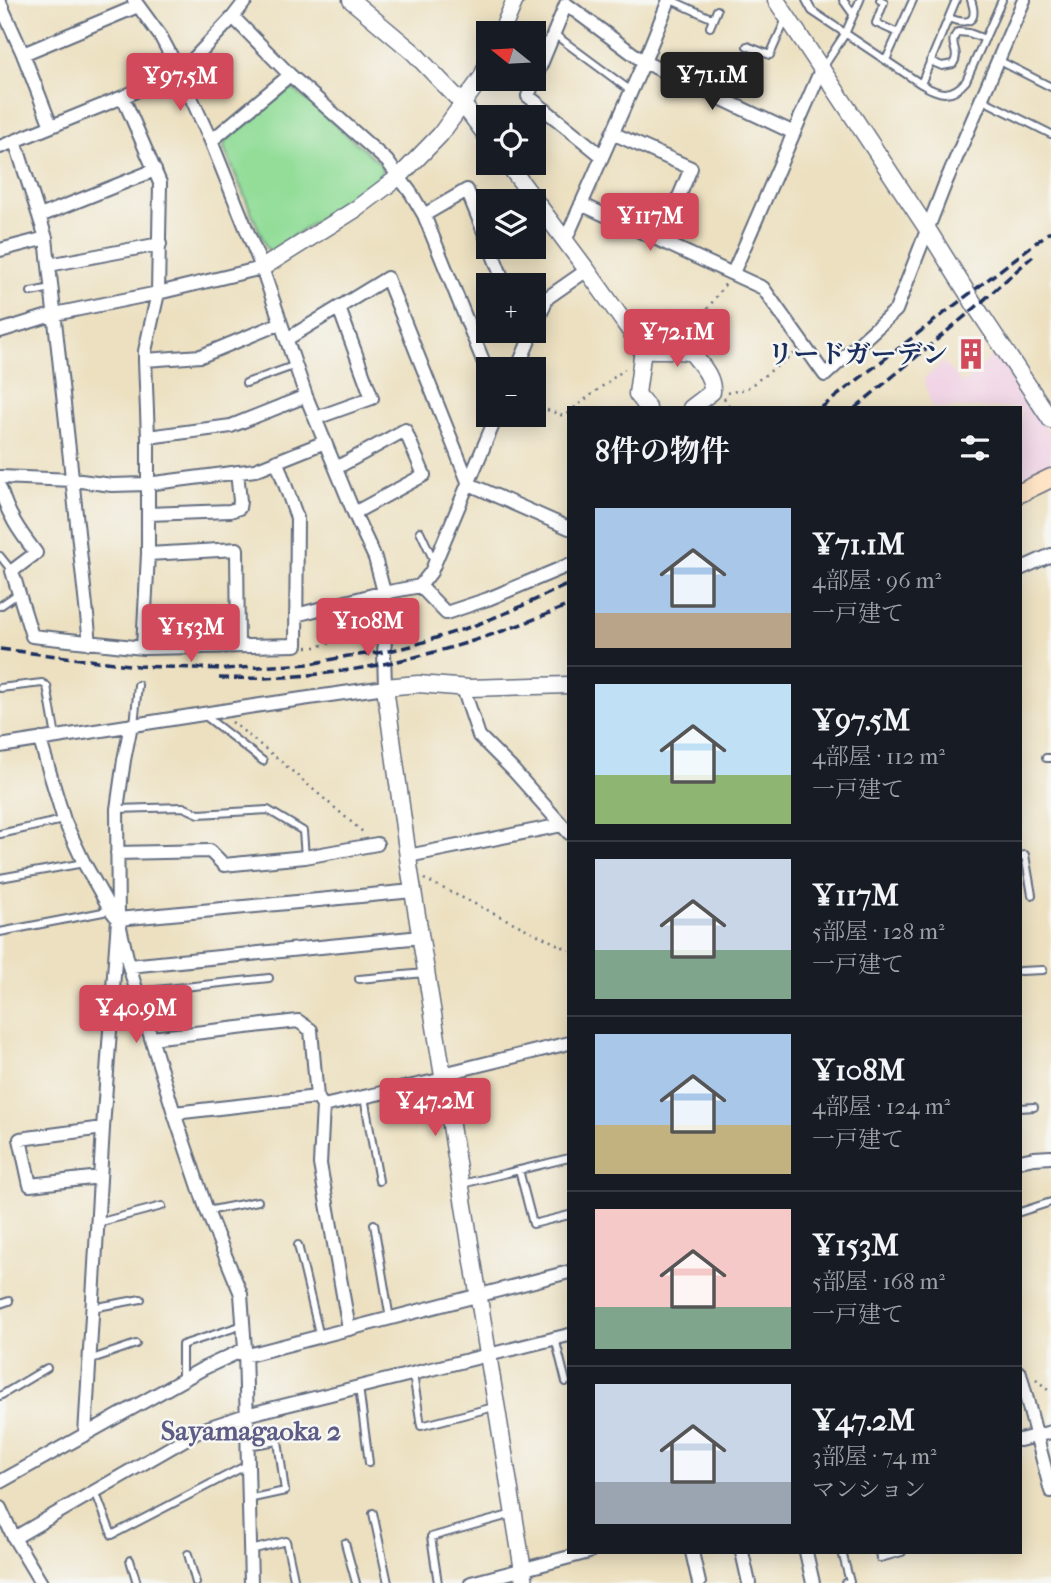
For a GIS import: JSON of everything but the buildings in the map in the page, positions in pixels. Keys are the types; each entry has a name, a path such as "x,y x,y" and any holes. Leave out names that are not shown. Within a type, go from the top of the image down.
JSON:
{"main road":[{"path":"1022,493 1051,478"}],"street":[{"path":"351,0 413,52 462,103 476,122"},
{"path":"506,21 515,0"},
{"path":"565,240 670,0"},
{"path":"776,0 1051,420"},
{"path":"581,204 763,288 825,375 896,310 945,184 1024,0"},
{"path":"0,147 123,97 186,67 233,17 244,1"},
{"path":"0,3 51,126"},
{"path":"23,54 136,3 161,37 211,141 262,268 306,396 374,558 384,592 385,687 408,856 524,1576"},
{"path":"602,156 528,96 566,4 644,62 794,133"},
{"path":"233,17 290,75 387,161 400,176 424,215 482,357"},
{"path":"733,273 821,70"},
{"path":"211,141 290,75"},
{"path":"0,331 55,314 262,268 356,209 400,176 440,135 476,85"},
{"path":"123,97 160,183 158,293 145,351 148,554 143,648"},
{"path":"612,133 691,168 661,240"},
{"path":"15,141 46,238 90,643"},
{"path":"40,216 155,170"},
{"path":"516,175 643,349 637,394 646,406"},
{"path":"424,215 467,190 476,212"},
{"path":"0,250 46,238"},
{"path":"49,265 160,244"},
{"path":"546,300 587,270"},
{"path":"287,339 387,278 469,484 567,527"},
{"path":"316,418 372,398 339,308"},
{"path":"145,360 201,356 281,323"},
{"path":"643,349 692,353 711,379 713,389 694,406"},
{"path":"148,437 231,426 306,396"},
{"path":"296,614 420,586 431,572 492,427"},
{"path":"336,468 405,430 424,475 354,513"},
{"path":"0,477 73,480 112,485 147,484 255,470 325,442"},
{"path":"0,488 2,503 36,553 12,570 32,636 143,648 296,645 297,518 277,462"},
{"path":"148,514 230,511 239,508 237,472"},
{"path":"148,554 237,549 238,646"},
{"path":"1022,568 1051,555"},
{"path":"420,586 446,613 488,599 567,566"},
{"path":"0,746 385,687 418,684 463,688 567,685"},
{"path":"463,688 479,736 565,829"},
{"path":"85,1436 114,914 117,809 132,725"},
{"path":"41,739 64,820 84,863 114,914 174,1113 207,1211 242,1294 250,1583"},
{"path":"408,856 565,829"},
{"path":"117,853 211,851 224,865 305,856 376,844"},
{"path":"114,914 414,891"},
{"path":"129,966 421,937"},
{"path":"151,1038 298,1021 311,1030 320,1101 320,1164 349,1329"},
{"path":"174,1113 364,1097 567,1043"},
{"path":"100,1177 30,1185 20,1139 103,1128"},
{"path":"1022,1161 1051,1157"},
{"path":"0,1482 204,1368 244,1352 390,1319 567,1273"},
{"path":"14,1538 201,1430 246,1415 567,1335"},
{"path":"1022,1380 1051,1491"},
{"path":"1022,1440 1051,1432"},
{"path":"1,1512 41,1583"},
{"path":"471,1583 524,1576 584,1554"},
{"path":"692,1554 699,1583"},
{"path":"742,1554 749,1583"},
{"path":"806,1554 813,1583"}],"lane":[{"path":"670,0 713,19"},
{"path":"806,0 811,12 921,84 941,94 955,91 970,75 1002,0"},
{"path":"843,0 853,15"},
{"path":"821,70 845,34 860,0"},
{"path":"880,0 884,2 876,23 898,33"},
{"path":"886,60 913,0"},
{"path":"921,84 956,0"},
{"path":"949,18 961,22 972,20 974,9 971,0"},
{"path":"710,27 717,10"},
{"path":"747,46 770,55 786,17"},
{"path":"930,61 942,66 953,64 956,60 953,38 958,32 985,39"},
{"path":"554,34 631,91"},
{"path":"998,60 1051,87"},
{"path":"981,99 1051,134"},
{"path":"31,292 52,288"},
{"path":"246,383 296,365"},
{"path":"420,531 435,563"},
{"path":"0,555 12,570"},
{"path":"0,606 19,593"},
{"path":"0,688 42,683 47,686 56,737"},
{"path":"132,725 138,685"},
{"path":"203,714 263,761"},
{"path":"117,809 183,807 199,814 268,810 303,831 305,856"},
{"path":"0,834 64,820"},
{"path":"1022,856 1025,856 1032,895"},
{"path":"0,878 84,863"},
{"path":"0,932 103,912 114,914"},
{"path":"1022,971 1043,970"},
{"path":"359,979 426,973"},
{"path":"137,992 269,978"},
{"path":"364,1097 379,1181"},
{"path":"1022,1108 1034,1107"},
{"path":"461,1185 567,1158"},
{"path":"519,1170 533,1224 567,1216"},
{"path":"207,1211 258,1201"},
{"path":"1022,1211 1051,1202"},
{"path":"97,1223 162,1206"},
{"path":"374,1224 390,1319"},
{"path":"298,1245 320,1336"},
{"path":"92,1308 141,1298"},
{"path":"0,1304 9,1301"},
{"path":"182,1380 182,1345 243,1325"},
{"path":"555,1338 566,1382"},
{"path":"89,1360 136,1344"},
{"path":"0,1396 47,1368"},
{"path":"413,1374 421,1426 497,1406"},
{"path":"359,1387 369,1463"},
{"path":"247,1446 278,1441 285,1491 248,1499"},
{"path":"96,1491 112,1535 247,1465"},
{"path":"373,1513 388,1583"},
{"path":"438,1583 431,1538 514,1513"},
{"path":"250,1550 286,1541 295,1583"},
{"path":"345,1543 356,1583"},
{"path":"188,1554 196,1583"},
{"path":"843,1554 850,1582 845,1583"},
{"path":"879,1554 880,1558 895,1554"},
{"path":"130,1560 137,1583"}],"path":[{"path":"681,350 733,273"},
{"path":"729,406 722,394 746,389 804,346"},
{"path":"578,406 625,369"},
{"path":"546,410 563,416 567,413"},
{"path":"296,645 315,647 386,630"}],"shaded area":[{"path":"996,352 1051,437 1051,472 1022,484 1022,406 931,406 924,379 943,362 963,384"}],"green space":[{"path":"289,89 295,90 382,165 381,177 272,251 267,249 224,148 225,141"}],"railway":[{"path":"824,406 1051,231"},
{"path":"857,406 1033,256"},
{"path":"0,649 138,666 223,669 310,664 411,646 473,626 567,585"},
{"path":"219,678 309,675 398,661 484,637 567,606"}],"place":[{"name":"リードガーデン","path":"971,354"}],"district":[{"name":"Sayamagaoka 2","path":"251,1430"}]}
